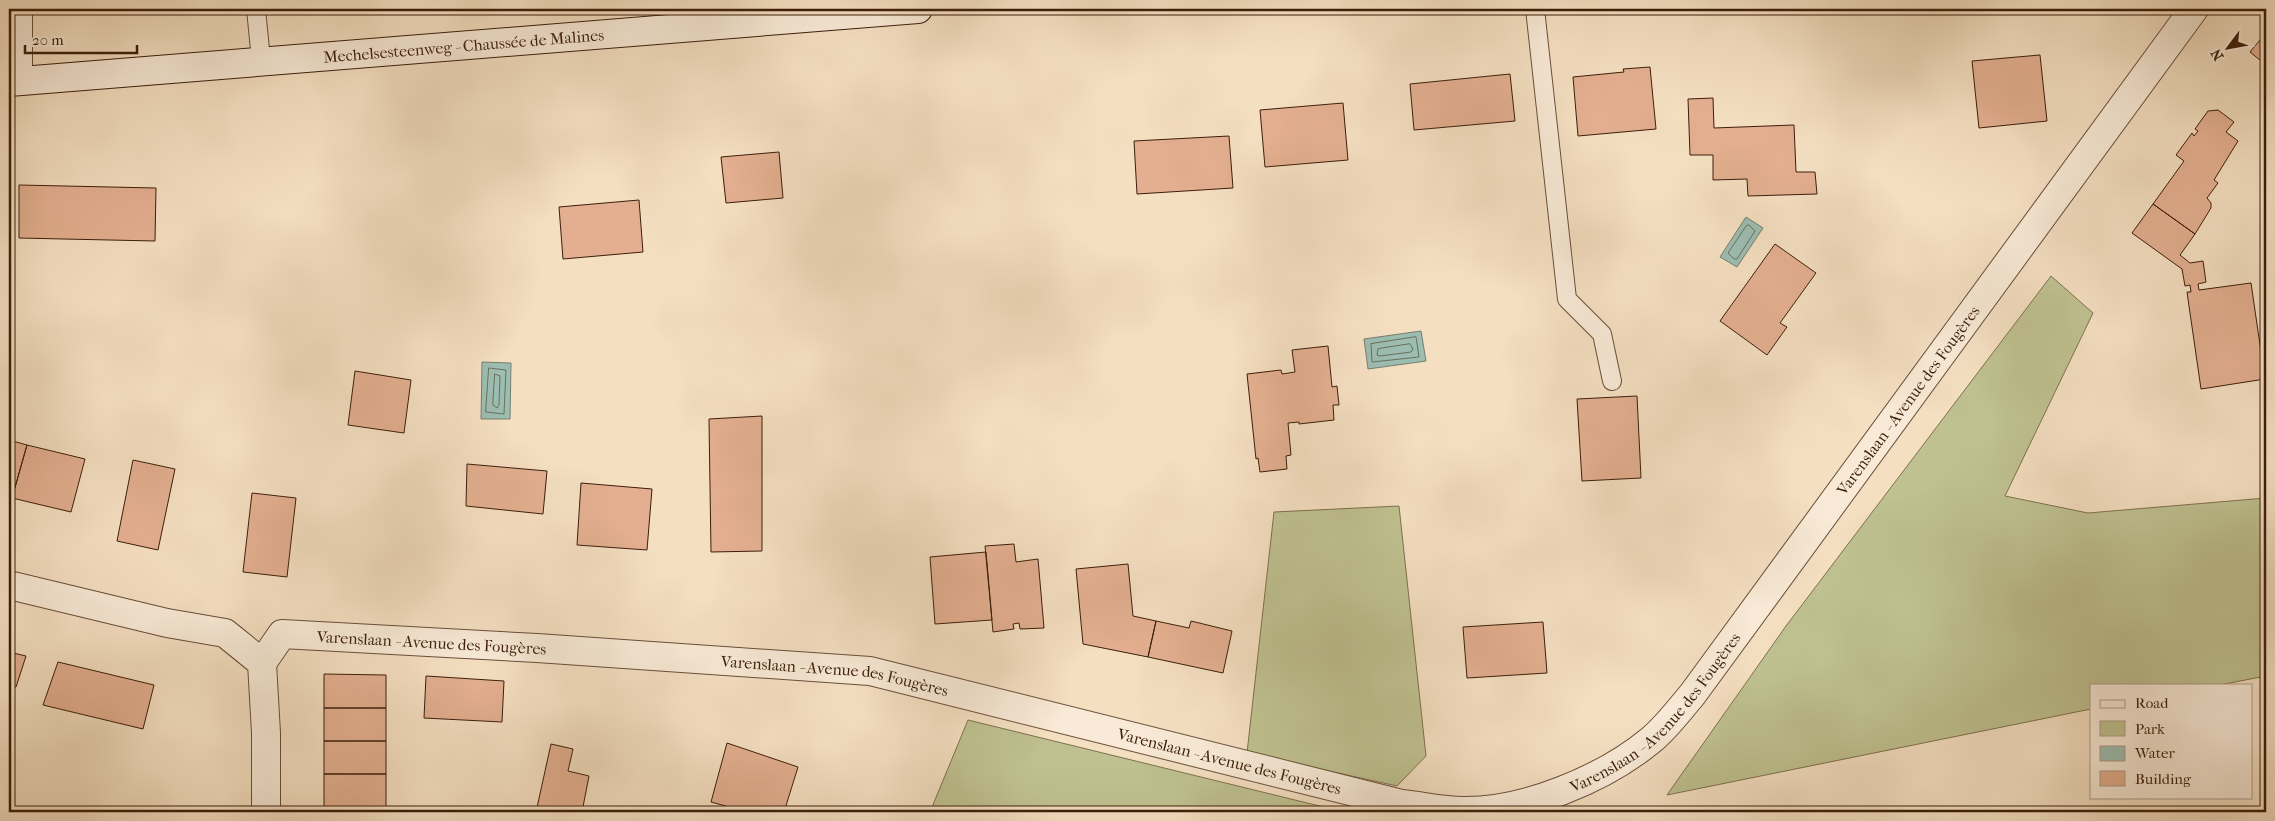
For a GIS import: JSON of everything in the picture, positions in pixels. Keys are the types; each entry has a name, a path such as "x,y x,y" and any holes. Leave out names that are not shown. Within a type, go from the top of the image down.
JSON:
{"street":[{"name":"Mechelsesteenweg - Chaussée de Malines","path":"16,81 918,9"},
{"name":"Varenslaan - Avenue des Fougères","path":"262,663 282,634 537,648 870,671 1402,804 1464,811 1516,804 1558,792 1603,772 1651,740 1692,695 2194,9"},
{"path":"9,585 167,623 225,633 262,663 266,733 266,812"}],"lane":[{"path":"16,81 23,9"},
{"path":"256,9 261,60"},
{"path":"1535,9 1566,300 1602,334 1612,381"}],"green space":[{"path":"2051,276 2093,313 2005,496 2088,513 2266,498 2266,676 2224,684 2090,684 2090,709 1667,795 1786,626"},
{"path":"1399,506 1426,756 1397,786 1247,753 1274,512"},
{"path":"968,720 1344,812 930,812"}],"water":[{"path":"1746,217 1763,228 1737,267 1720,257"},
{"path":"1421,331 1426,361 1368,369 1364,339"},
{"path":"482,362 511,363 510,419 481,419"}],"building":[{"path":"2266,33 2266,65 2250,52"},
{"path":"2040,55 2047,121 1979,128 1972,61"},
{"path":"1650,67 1656,129 1578,136 1573,77 1624,72 1623,69"},
{"path":"1510,74 1515,121 1414,130 1410,84"},
{"path":"1713,98 1714,128 1794,125 1796,172 1815,172 1817,194 1748,196 1747,179 1713,180 1713,155 1690,155 1688,99"},
{"path":"1343,103 1348,160 1265,167 1260,110"},
{"path":"2218,110 2234,122 2226,132 2238,141 2214,180 2218,183 2207,198 2211,203 2211,208 2195,234 2153,204 2184,161 2176,155 2192,133 2194,136 2198,131 2195,129 2208,111"},
{"path":"1229,136 1233,188 1137,194 1134,141"},
{"path":"779,152 783,198 726,203 721,157"},
{"path":"19,185 156,188 155,241 19,238"},
{"path":"639,200 643,252 563,259 559,207"},
{"path":"2153,204 2195,234 2180,255 2190,263 2203,261 2206,282 2198,284 2199,290 2251,283 2265,379 2201,389 2187,292 2191,292 2190,285 2185,286 2182,269 2132,233"},
{"path":"1775,244 1816,273 1780,323 1787,327 1767,355 1720,321"},
{"path":"1328,346 1332,387 1337,386 1339,405 1333,405 1334,420 1299,424 1299,422 1288,423 1291,455 1286,456 1287,469 1260,472 1258,458 1256,459 1247,374 1281,370 1282,374 1295,372 1292,350"},
{"path":"355,371 411,380 404,433 348,425"},
{"path":"1637,396 1641,478 1582,481 1577,399"},
{"path":"762,416 762,551 711,552 709,419"},
{"path":"9,440 27,445 12,498 9,497"},
{"path":"27,445 85,459 71,512 12,498"},
{"path":"133,460 175,469 158,550 117,541"},
{"path":"467,464 547,471 543,514 466,506"},
{"path":"581,483 652,489 647,550 577,545"},
{"path":"252,493 296,498 287,577 243,572"},
{"path":"1014,544 1016,562 1038,559 1044,628 1020,629 1019,623 1013,624 1014,629 993,632 985,546"},
{"path":"986,552 992,620 935,624 930,557"},
{"path":"1128,564 1133,616 1156,621 1148,657 1083,644 1076,569"},
{"path":"1156,621 1189,628 1191,621 1232,631 1223,673 1148,657"},
{"path":"1543,622 1547,673 1467,678 1463,627"},
{"path":"9,652 26,656 16,687 9,685"},
{"path":"58,662 154,685 143,729 43,705"},
{"path":"324,674 386,675 386,708 324,708"},
{"path":"426,676 504,681 502,722 424,718"},
{"path":"324,708 386,708 386,741 324,741"},
{"path":"324,741 386,741 386,774 324,774"},
{"path":"727,743 798,767 784,812 748,812 711,802"},
{"path":"551,744 573,749 568,771 589,776 582,812 536,812"},
{"path":"324,774 386,774 386,808 324,808"},
{"path":"324,808 386,808 386,812 324,812"}]}
